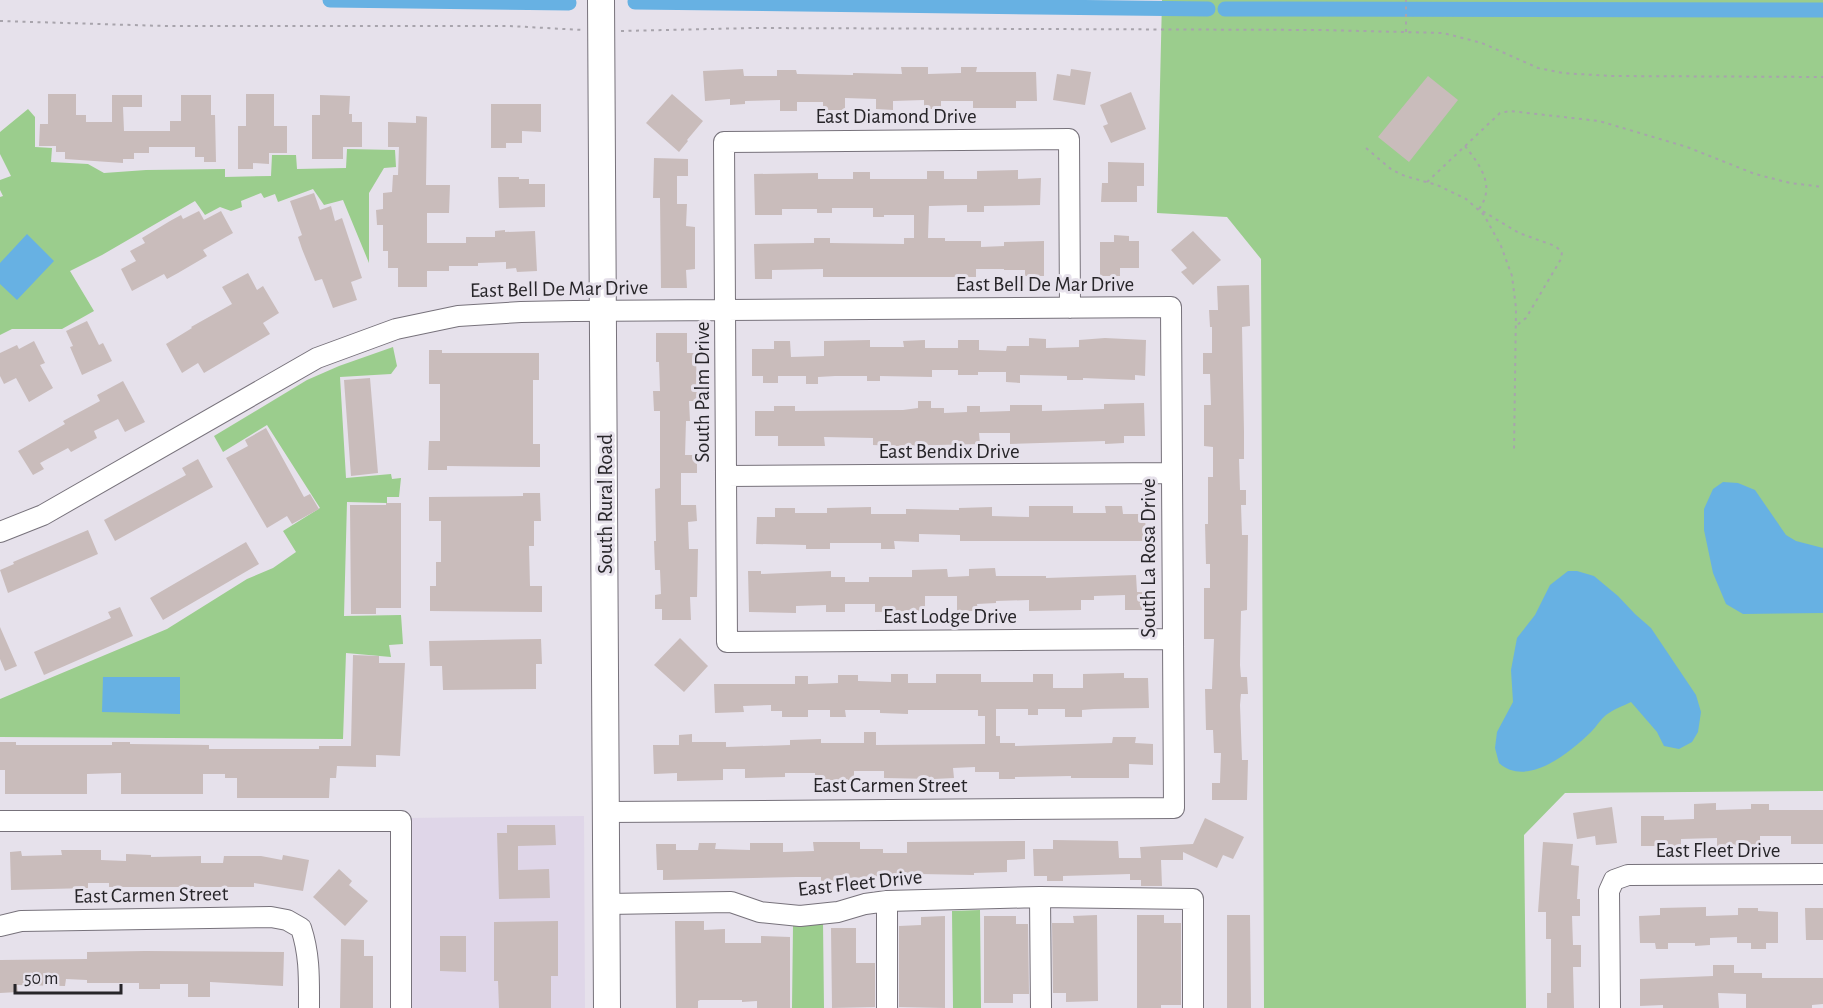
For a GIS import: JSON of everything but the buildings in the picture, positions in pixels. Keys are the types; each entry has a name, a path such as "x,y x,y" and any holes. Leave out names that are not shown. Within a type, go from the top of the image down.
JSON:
{"main road":[{"name":"South Rural Road","path":"601,0 607,1008"}],"street":[{"name":"East Diamond Drive","path":"724,142 1069,139 1070,308"},
{"name":"South Palm Drive","path":"724,142 727,642"},
{"name":"East Bell De Mar Drive","path":"0,532 43,515 317,358 396,329 458,316 521,312 1171,307"},
{"name":"South La Rosa Drive","path":"1171,307 1174,808"},
{"name":"East Bendix Drive","path":"726,476 1172,473"},
{"name":"East Lodge Drive","path":"727,642 1173,639"},
{"name":"East Carmen Street","path":"607,812 1174,808"},
{"path":"0,821 400,821 401,1008"},
{"name":"East Fleet Drive","path":"1610,1008 1609,891 1614,880 1628,875 1823,874"},
{"name":"East Fleet Drive","path":"607,904 731,902 760,912 800,916 838,912 865,904 887,901 1040,897 1192,899 1192,1008"},
{"path":"1040,897 1041,1008"},
{"path":"887,901 887,1008"},
{"name":"East Carmen Street","path":"0,926 21,921 271,917 287,920 302,928 310,962 309,1008"}],"path":[{"path":"1406,0 1406,32"},
{"path":"0,21 165,26 509,27 602,31 764,28 1406,32 1458,35 1482,42 1538,68 1563,73 1610,76 1823,77"},
{"path":"1426,182 1500,113 1505,111 1599,121 1687,147 1720,162 1764,177 1823,187"},
{"path":"1465,147 1486,178 1486,192 1479,209"},
{"path":"1366,148 1392,170 1458,195 1519,233 1555,246 1562,252 1561,259 1529,313 1516,325"},
{"path":"1479,209 1508,262 1512,276 1516,325 1514,453"}],"shaded area":[{"path":"584,816 585,1008 409,1008 408,818"}],"green space":[{"path":"1162,0 1823,0 1823,791 1565,793 1524,835 1526,1008 1264,1008 1261,259 1227,217 1157,213"},
{"path":"28,109 35,117 35,147 52,148 51,162 88,164 104,173 225,169 225,177 271,176 272,155 296,155 297,169 346,168 347,149 395,150 396,167 384,168 369,193 369,263 343,200 324,205 313,189 278,202 275,194 264,198 261,193 241,201 242,207 231,211 220,207 205,215 195,201 70,271 94,311 62,329 12,329 0,335 0,197 3,196 0,190 0,180 11,176 0,154 0,132"},
{"path":"393,347 397,366 391,374 340,377 346,478 391,474 392,479 401,478 399,497 387,497 387,503 347,502 344,616 401,615 403,644 389,645 391,657 346,653 343,739 0,737 0,699 167,629 247,579 273,568 296,552 283,531 320,508 267,425 223,452 214,436 307,380"},
{"path":"980,910 981,1008 953,1008 952,911"},
{"path":"823,922 824,1008 792,1008 793,926"}],"water":[{"path":"27,234 54,261 17,300 0,284 0,263"},
{"path":"1723,482 1738,483 1755,490 1786,535 1796,541 1823,548 1823,613 1743,614 1726,604 1713,573 1704,530 1704,509 1713,489"},
{"path":"1568,571 1594,576 1651,628 1696,695 1701,712 1698,732 1692,742 1679,749 1664,746 1657,732 1631,702 1606,715 1582,740 1560,758 1547,765 1522,772 1510,770 1499,763 1495,748 1497,732 1513,702 1511,670 1517,638 1535,615 1550,585"},
{"path":"103,677 180,677 180,714 102,712"}],"waterway":[{"path":"330,0 569,3"},
{"path":"635,2 1208,9"},
{"path":"1225,9 1823,10"}]}
